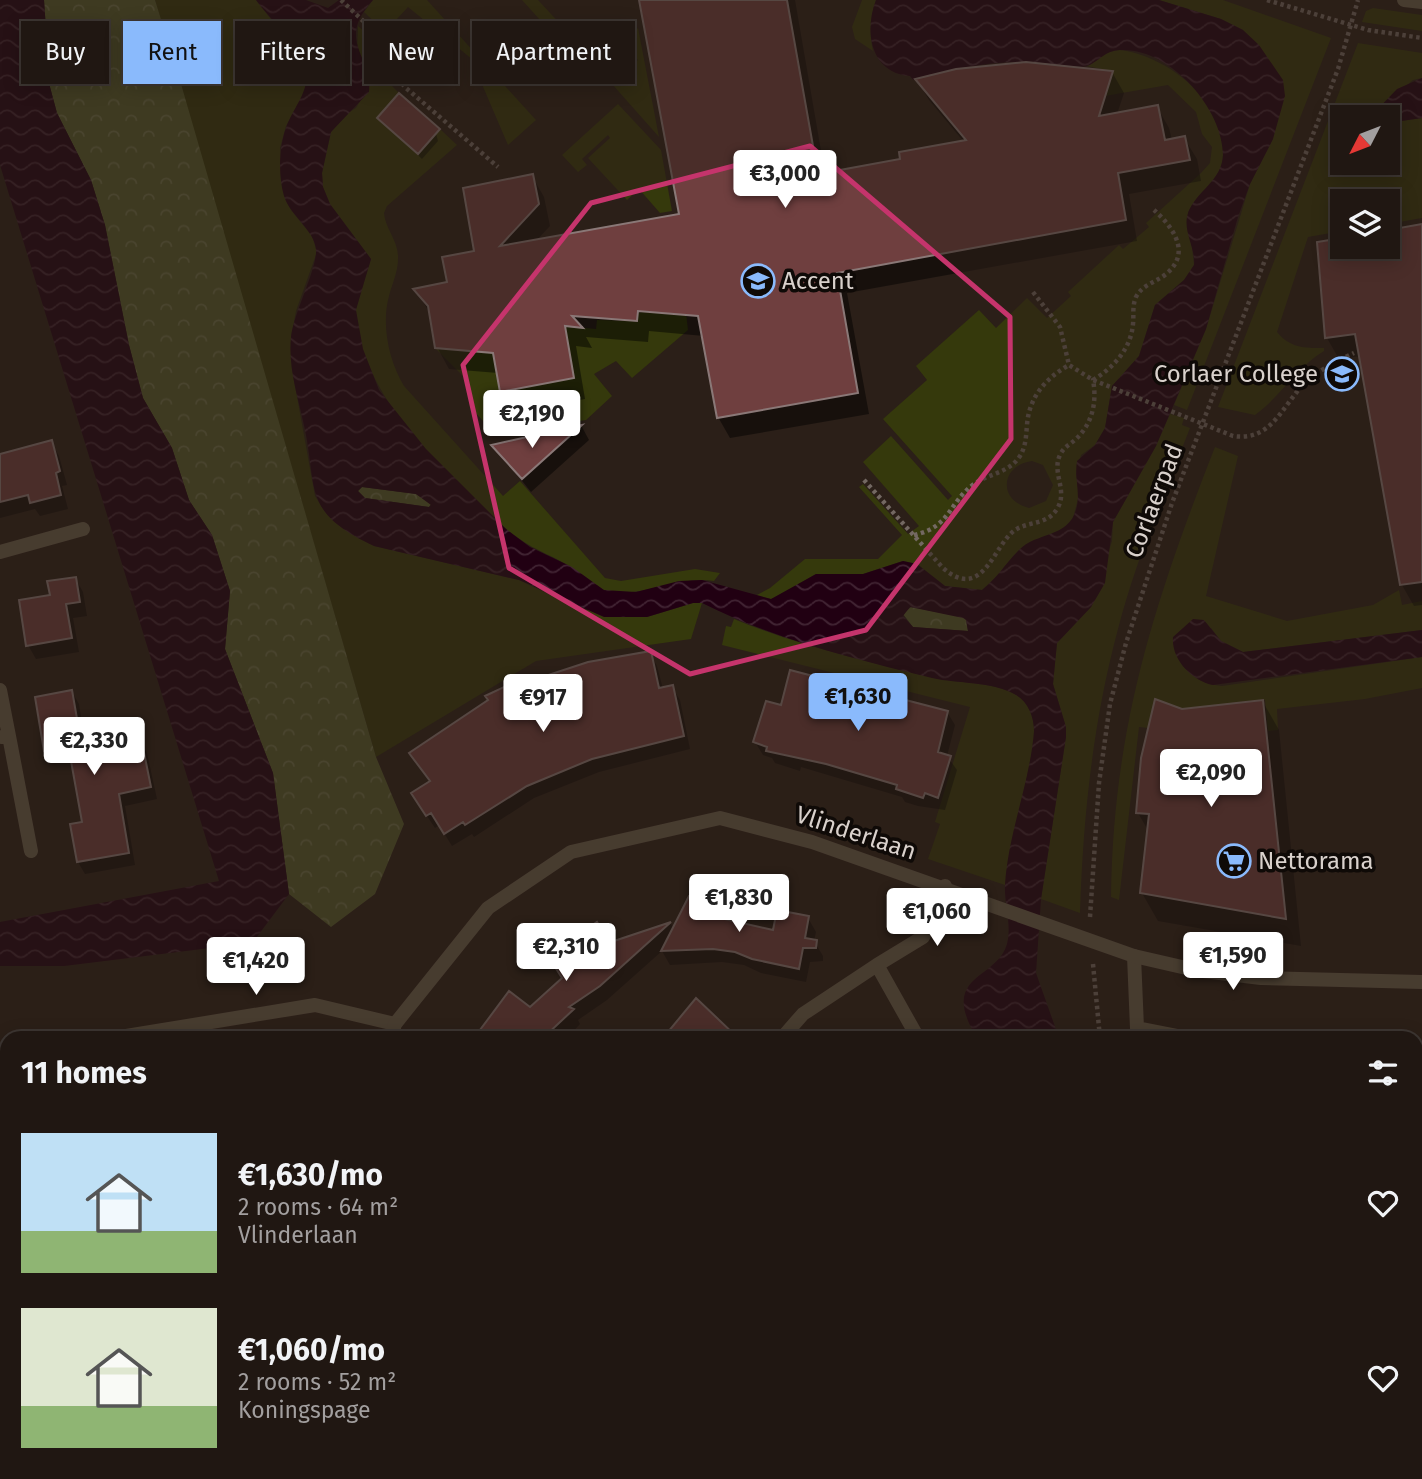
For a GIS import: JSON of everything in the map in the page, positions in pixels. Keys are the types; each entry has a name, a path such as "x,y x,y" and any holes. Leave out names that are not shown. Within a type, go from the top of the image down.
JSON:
{"street":[{"path":"1404,0 1422,2"},
{"path":"0,552 83,529"},
{"path":"0,690 5,737 31,851"},
{"name":"Vlinderlaan","path":"393,1031 488,908 571,852 720,818 812,842 945,886 1134,956 1195,970 1261,978 1422,982"},
{"path":"788,1031 803,1014 923,937 945,886"},
{"path":"1134,956 1137,1028 1152,1031"},
{"path":"877,965 914,1031"},
{"path":"157,1031 315,1005 393,1031"}],"path":[{"path":"341,0 374,30 398,79 406,88 498,167"},
{"path":"1267,0 1353,26 1422,38"},
{"name":"Corlaerpad","path":"1099,1031 1090,941 1095,813 1110,704 1146,573 1353,26 1358,0"},
{"path":"1093,380 1105,372 1125,350 1133,325 1133,307 1142,289 1165,275 1175,263 1178,241 1173,229 1154,210"},
{"path":"1033,292 1060,327 1069,365 1093,380 1233,436 1255,436 1274,423 1308,380 1354,353"},
{"path":"914,535 936,527 972,486 1003,472 1018,458 1027,437 1033,400 1048,380 1069,365"},
{"path":"864,480 947,571 959,576 974,576 989,568 1013,532 1042,522 1055,512 1062,494 1058,460 1067,445 1075,440 1088,423 1095,402 1093,380"}],"highlighted area":[{"path":"810,146 1010,317 1011,439 866,630 690,674 509,568 463,365 591,203"}],"green space":[{"path":"44,0 155,0 162,21 123,21 123,84 181,84 376,757 404,824 375,894 331,927 289,894 273,773 225,649 230,591 212,535 189,500 172,448 143,398 129,345 105,225 91,180 57,113 50,87 50,84 109,84 109,21 45,21"},
{"path":"155,0 256,0 272,21 235,21 235,84 307,84 286,126 280,148 284,195 291,210 312,236 317,252 296,311 291,338 292,369 315,496 326,513 374,546 519,580 580,609 647,617 693,603 702,603 691,639 536,661 376,757 180,84 221,84 221,21 161,21"},
{"path":"373,0 427,0 446,21 425,21 408,7 395,21 373,21 364,12"},
{"path":"522,0 538,0 558,21 541,21"},
{"path":"862,0 876,0 871,25 873,51 855,39 852,27"},
{"path":"1159,0 1223,0 1331,38 1187,410 1174,405 1206,329 1250,184 1273,139 1243,30 1221,19"},
{"path":"1373,8 1422,15 1422,31 1362,22 1366,11"},
{"path":"358,26 364,31 364,69 357,52"},
{"path":"638,28 659,137 612,84 635,84 635,63 638,60 635,57 635,31"},
{"path":"458,34 472,50 472,59 458,48"},
{"path":"1358,43 1422,53 1422,78 1413,80 1384,105 1334,105"},
{"path":"1119,50 1138,54 1158,62 1193,87 1218,122 1223,142 1222,163 1212,182 1188,212 1194,265 1184,280 1155,305 1139,356 1112,386 1105,428 1095,445 1081,455 1076,474 1079,495 1073,518 1063,529 1020,549 1009,565 982,590 945,586 917,564 903,561 863,574 816,574 771,599 755,596 770,588 805,559 878,559 902,535 859,487 863,484 908,534 919,526 863,462 891,436 948,500 952,496 883,419 927,380 916,366 979,310 996,328 1027,298 1047,318 1071,296 1068,292 1119,245 1123,249 1149,227 1146,223 1210,163 1212,147 1202,134 1196,112 1168,85 1099,97 1112,71 1086,66 1105,53","holes":["1032,461 1043,465 1053,485 1046,501 1029,508 1019,504 1008,491 1009,476 1022,464"]},
{"path":"370,84 390,84 399,93 377,118 418,154 440,129 457,145 387,206 384,213 398,253 387,307 386,331 394,365 404,386 503,496 520,481 605,578 621,581 695,569 720,573 714,581 685,581 630,592 604,590 567,565 525,543 493,519 414,437 372,373 360,341 356,310 371,259 330,204 323,187 322,173 331,132 346,114 356,108"},
{"path":"482,84 503,84 536,120 508,145"},
{"path":"618,104 661,150 672,211 660,213 639,189 627,200 588,158 610,138 608,135 582,159 587,165 578,172 562,155"},
{"path":"1330,116 1330,175 1400,175 1400,121 1422,118 1422,218 1400,222 1400,189 1330,189 1330,233 1308,237 1277,332 1292,344 1324,348 1324,351 1255,415 1218,407"},
{"path":"685,304 688,330 632,378 616,361 594,374 612,396 586,420 495,434 473,410 465,378 436,349 473,351 500,342 494,358 500,392 574,378 565,326 596,329 597,320 637,321 638,313"},
{"path":"1170,414 1184,418 1182,425 1190,428 1133,578 1109,664 1091,770 1080,913 1041,899 1066,737 1066,727 1053,684 1057,643 1091,607 1112,541 1113,522 1156,446"},
{"path":"1215,447 1238,456 1206,596 1287,621 1373,605 1399,590 1402,605 1422,601 1422,630 1243,652 1221,641 1211,628 1181,663 1199,679 1222,686 1422,657 1422,688 1365,699 1277,709 1278,730 1268,731 1265,700 1182,709 1155,699 1148,728 1139,727 1119,900 1111,897 1114,836 1129,721 1156,613"},
{"path":"362,487 416,494 431,504 429,507 365,498 358,491"},
{"path":"911,607 963,617 968,631 913,627 903,614"},
{"path":"734,619 831,652 941,679 995,687 1021,698 1032,715 1034,742 1005,885 928,859 940,824 935,822 970,707 722,645 726,626 731,627"}],"water":[{"path":"0,0 44,0 45,21 21,21 21,84 50,84 57,113 91,180 105,225 129,345 143,398 172,448 189,500 212,535 230,591 225,649 273,773 289,894 256,938 210,948 64,966 0,966 0,922 219,881 0,165"},
{"path":"256,0 306,0 328,8 339,0 373,0 362,14 356,38 364,63 364,84 369,84 369,92 331,132 322,173 323,187 330,204 371,259 356,310 363,349 379,390 426,449 506,529 530,547 572,567 604,590 636,592 679,581 702,580 771,599 816,574 863,574 903,561 917,564 945,586 982,590 1026,544 1059,530 1072,519 1077,504 1077,461 1095,445 1105,428 1112,386 1139,356 1155,305 1184,280 1194,265 1187,226 1188,213 1222,164 1221,137 1214,118 1190,84 1157,59 1138,52 1110,52 1082,67 1028,62 985,64 913,80 910,76 886,67 879,59 871,37 872,12 876,0 1159,0 1221,19 1243,30 1259,45 1283,80 1285,96 1273,139 1250,184 1238,217 1206,329 1156,446 1113,522 1105,583 1091,607 1057,643 1053,684 1066,727 1066,737 1041,899 1036,973 1057,1031 974,1031 964,1002 966,990 1001,956 1007,944 1007,866 1034,731 1030,710 1016,695 996,687 932,678 815,647 757,627 702,603 693,603 647,617 604,617 519,580 374,546 350,533 323,509 313,481 290,348 293,327 313,268 316,250 311,236 287,203 280,171 284,136 305,86 350,84 350,21 273,21","holes":["362,487 416,494 431,505 429,507 365,498 358,491","910,607 966,620 968,631 913,627 903,616"]},
{"path":"1422,78 1422,118 1400,121 1400,105 1382,105 1397,89"},
{"path":"1193,619 1204,620 1221,641 1243,652 1422,630 1422,657 1213,685 1191,674 1180,661 1173,646 1173,637"}],"building":[{"path":"639,0 787,0 818,174 900,159 899,152 966,140 915,79 956,69 1026,62 1113,71 1099,116 1158,105 1165,140 1185,136 1190,160 1118,173 1126,220 837,273 858,393 717,418 698,316 638,311 637,321 572,316 583,328 565,326 574,378 500,392 493,353 435,348 428,306 413,289 447,282 442,257 474,251 463,188 533,174 539,204 500,246 679,214"},
{"path":"399,93 440,129 418,154 377,118"},
{"path":"1422,224 1422,582 1400,585 1355,334 1325,338 1317,242 1330,240 1330,259 1400,259 1400,228"},
{"path":"582,425 522,479 491,445 567,428"},
{"path":"52,440 60,471 56,473 61,495 30,503 28,495 0,502 0,454"},
{"path":"76,577 80,602 66,604 72,638 26,646 19,600 50,595 47,581"},
{"path":"651,651 659,688 673,685 684,736 592,759 527,786 465,825 463,822 444,834 431,813 426,816 411,793 430,781 409,753 488,700 485,696 519,680 521,684 588,662"},
{"path":"790,670 948,711 938,752 951,756 938,798 925,793 923,798 896,789 897,785 826,764 766,751 767,747 753,742 766,701 781,705"},
{"path":"72,690 80,736 98,733 100,745 141,738 151,787 119,794 129,853 77,862 70,824 82,822 71,761 67,747 44,751 35,697"},
{"path":"1155,699 1182,709 1263,700 1286,919 1140,893 1149,814 1136,813 1141,758"},
{"path":"719,895 720,918 773,930 777,910 809,916 805,938 817,940 816,948 803,948 799,969 713,949 661,951 689,896"},
{"path":"597,922 611,942 671,922 600,986 569,1007 574,1009 550,1031 479,1031 509,991 530,1007 562,978 548,956"},
{"path":"696,998 731,1031 669,1031"}],"place":[{"name":"Accent","path":"758,281"},
{"name":"Corlaer College","path":"1342,374"},
{"name":"Nettorama","path":"1234,861"}]}
